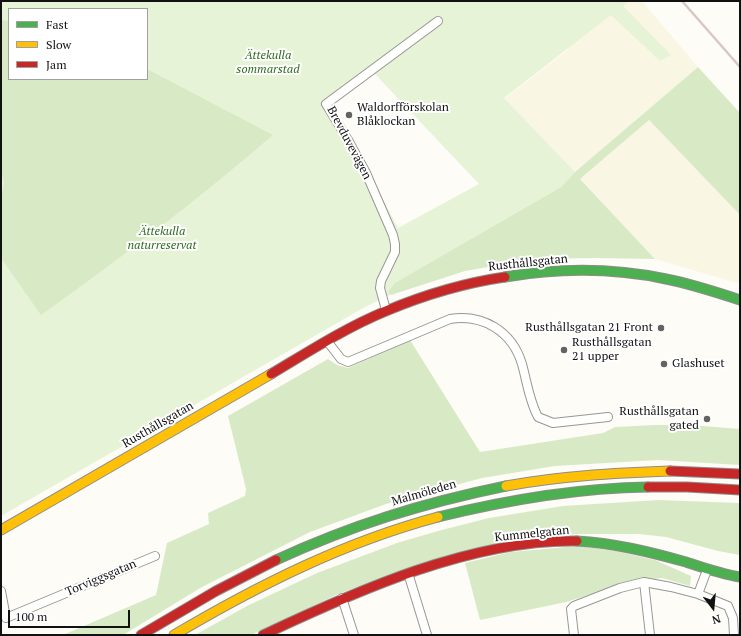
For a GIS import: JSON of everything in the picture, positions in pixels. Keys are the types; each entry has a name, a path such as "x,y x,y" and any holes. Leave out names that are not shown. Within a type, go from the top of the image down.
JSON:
{"main road":[{"name":"Rusthållsgatan","path":"1,530 327,341 386,310 424,296 468,283 516,275 566,270 597,270 654,277 704,288 740,300"},
{"name":"Malmöleden","path":"141,635 236,580 290,554 342,531 372,520 439,500 546,479 612,472 679,471 740,474"},
{"path":"174,635 269,582 322,558 382,534 435,518 495,504 588,490 675,487 740,490"},
{"name":"Kummelgatan","path":"262,635 342,598 408,573 453,560 505,548 532,544 573,541 612,544 658,554 707,570 740,577"}],"street":[{"name":"Brevduvevägen","path":"386,310 380,288 381,281 395,252 393,235 366,173 349,141 326,104 438,21"},
{"path":"327,341 341,359 348,362 450,319 461,318 478,320 500,330 516,350 522,364 532,406 538,417 553,423 608,417"},
{"name":"Torviggsgatan","path":"1,591 6,618 155,556"},
{"path":"698,594 707,570"},
{"path":"408,573 427,635"},
{"path":"644,582 650,635"},
{"path":"574,635 571,610 574,606 620,588 644,582 698,594 728,606 733,618 734,635"},
{"path":"342,598 354,635"}],"shaded area":[{"path":"567,1 642,1 698,67 575,172 504,99 569,49"},
{"path":"649,120 740,215 740,284 655,259 580,179"}],"green space":[{"name":"Ättekulla naturreservat","path":"1,1 629,1 623,6 671,55 660,61 611,15 504,98 575,172 561,187 420,269 427,282 390,295 365,307 1,516","holes":["374,73 479,184 398,228 333,104"]},
{"path":"1,20 8,21 8,80 148,80 148,70 273,135 159,228 41,315 1,258 1,199 4,183 1,170"},
{"path":"698,67 740,113 740,215 649,120 580,179 655,259 535,259 465,271 391,295 388,292 395,283 561,187 575,172"},
{"path":"410,340 480,452 603,433 615,427 690,425 740,429 740,465 658,460 555,466 482,478 386,504 310,532 202,587 123,635 63,635 156,595 167,543 209,524 208,513 245,496 246,489 228,416 328,359 337,365 348,368"},
{"path":"658,500 740,503 740,555 718,551 666,537 639,534 579,534 542,536 509,541 470,550 395,572 336,595 251,635 195,635 247,606 317,573 397,543 438,531 489,518 563,506"},
{"path":"578,546 616,551 655,560 691,576 690,586 662,578 630,582 566,602 480,620 465,563 511,552"}],"railway":[{"path":"682,1 740,67"}],"traffic: fast":[{"path":"505,277 545,272 586,270 606,271 646,275 675,281 740,300"},
{"path":"276,560 304,547 388,516 446,500 506,486"},
{"path":"438,517 516,500 569,492 648,487"},
{"path":"577,541 645,551 719,573 740,577"}],"traffic: slow":[{"path":"1,530 271,374"},
{"path":"506,486 588,476 670,471"},
{"path":"174,635 237,599 335,552 403,527 438,517"}],"traffic: jam":[{"path":"271,374 341,333 386,311 444,290 505,277"},
{"path":"670,471 740,474"},
{"path":"648,487 687,487 740,490"},
{"path":"263,635 376,585 456,558 497,549 537,543 577,541"},
{"path":"141,635 216,591 276,560"}],"place":[{"name":"Waldorfförskolan Blåklockan","path":"349,115"},
{"name":"Rusthållsgatan 21 Front","path":"661,328"},
{"name":"Rusthållsgatan 21 upper","path":"564,350"},
{"name":"Glashuset","path":"664,364"},
{"name":"Rusthållsgatan gated","path":"707,419"}],"park label":[{"name":"Ättekulla sommarstad","path":"268,63"}]}
